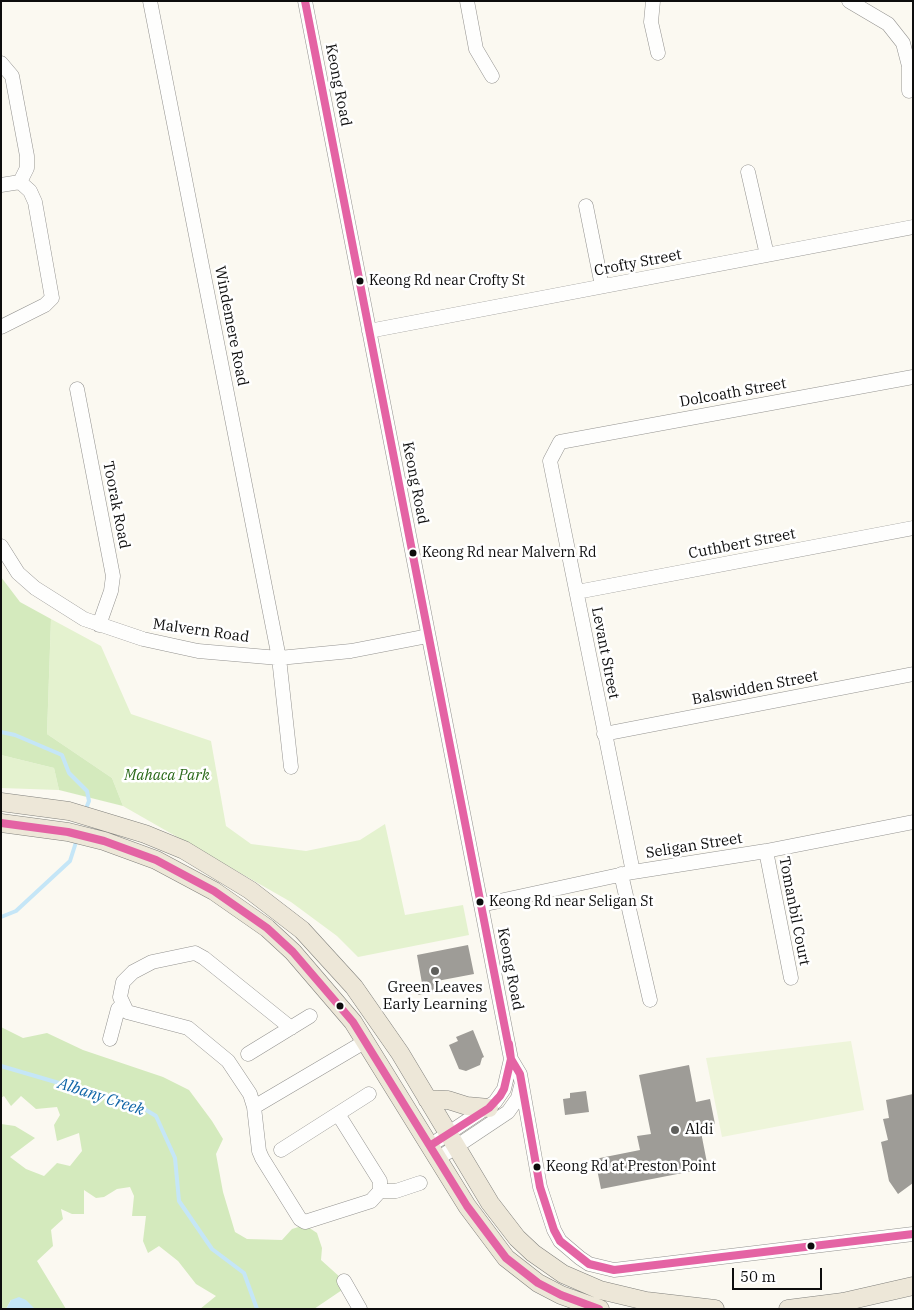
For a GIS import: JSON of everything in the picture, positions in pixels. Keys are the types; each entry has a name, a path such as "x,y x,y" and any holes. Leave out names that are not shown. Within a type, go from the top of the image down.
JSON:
{"main road":[{"path":"1,802 69,811 109,821 184,850 218,868 279,911 302,930 354,987 390,1037 505,1223 533,1253 563,1274 600,1290 622,1296 715,1309"},
{"path":"1,823 68,832 104,841 156,860 214,891 266,928 299,958 340,1004 366,1041 467,1206 506,1258 532,1279 560,1295 600,1309"},
{"path":"266,928 279,911"},
{"path":"428,1099 448,1100 467,1106 495,1102"},
{"path":"788,1309 843,1302 913,1286"}],"street":[{"name":"Windemere Road","path":"150,1 279,658 291,767"},
{"name":"Keong Road","path":"305,1 511,1059 520,1074 540,1187 554,1230 560,1241 580,1258 589,1264 614,1270 913,1234"},
{"path":"467,1 476,49 492,76"},
{"path":"654,1 651,22 658,52"},
{"path":"849,1 888,24 903,43 909,66 909,91"},
{"path":"1,63 12,76 27,156 27,168 20,182"},
{"path":"748,172 767,255"},
{"path":"1,185 20,182"},
{"path":"1,327 45,305 52,298 35,202 30,191 20,182"},
{"path":"586,206 602,286"},
{"name":"Crofty Street","path":"369,331 913,227"},
{"name":"Dolcoath Street","path":"560,442 913,377"},
{"name":"Toorak Road","path":"77,389 113,576 111,590 99,625"},
{"name":"Levant Street","path":"560,442 550,461 604,734 650,1000"},
{"name":"Cuthbert Street","path":"577,592 913,528"},
{"name":"Malvern Road","path":"1,546 18,573 35,588 84,619 143,639 198,651 279,658 351,651 428,636"},
{"name":"Balswidden Street","path":"604,734 913,674"},
{"name":"Seligan Street","path":"481,905 627,873 766,851 913,822"},
{"name":"Tomanbil Court","path":"766,851 791,978"},
{"path":"291,1028 195,953 152,962 133,972 124,982 120,997 122,1005 127,1012 188,1028 228,1061 250,1094 254,1107 259,1151 262,1158 300,1219 305,1222 371,1201 380,1191 380,1181 338,1114"},
{"path":"110,1039 118,1009 122,1005"},
{"path":"248,1054 310,1016"},
{"path":"254,1107 366,1041"},
{"name":"Keong Road","path":"511,1059 504,1090 495,1102 512,1107 524,1120 529,1132"},
{"path":"453,1140 500,1118 512,1107 520,1091 521,1082"},
{"path":"280,1150 369,1094"},
{"path":"435,1152 453,1140 495,1102"},
{"path":"380,1191 396,1192 420,1183"},
{"path":"344,1281 360,1309"}],"green space":[{"path":"1,577 20,602 51,619 47,734 112,778 123,806 59,790 54,768 1,755"},
{"name":"Mahaca Park","path":"51,619 101,646 131,714 211,741 226,826 251,844 306,851 360,840 385,824 405,915 463,905 469,935 358,957 337,936 291,902 123,806 112,778 47,734"},
{"path":"1,755 54,768 59,790 1,788"},
{"path":"1,1027 23,1038 47,1033 83,1050 163,1077 189,1090 223,1139 216,1154 223,1192 235,1232 247,1239 282,1240 292,1229 305,1225 317,1233 322,1248 321,1260 341,1278 342,1290 314,1309 200,1309 216,1296 196,1284 178,1261 159,1246 148,1253 143,1241 146,1216 132,1216 134,1196 130,1187 117,1189 104,1197 96,1198 84,1190 84,1214 72,1214 61,1209 63,1219 51,1230 53,1246 37,1261 66,1309 35,1309 11,1300 6,1309 1,1309 1,1124 15,1126 35,1138 10,1157 26,1169 44,1176 57,1163 70,1166 82,1151 79,1133 57,1141 54,1125 60,1115 57,1107 36,1109 21,1096 11,1106 4,1096 1,1098"},
{"path":"851,1041 864,1110 722,1137 706,1058"}],"water":[{"path":"19,1297 26,1300 35,1309 6,1309 11,1300"}],"building":[{"path":"468,945 474,974 437,981 439,991 418,995 417,990 423,989 417,955"},
{"path":"473,1030 484,1057 480,1065 466,1071 459,1069 449,1045 458,1041 456,1037"},
{"name":"Aldi","path":"689,1065 696,1102 710,1099 715,1124 700,1127 708,1168 601,1189 595,1159 640,1150 637,1136 651,1134 639,1075"},
{"path":"586,1091 589,1112 565,1115 563,1099 570,1098 570,1093"},
{"path":"913,1094 913,1183 898,1194 889,1181 881,1142 888,1140 883,1119 889,1118 886,1100"}],"waterway":[{"name":"Albany Creek","path":"1,732 15,735 62,755 69,773 87,791 89,801 85,811"},
{"name":"Albany Creek","path":"1,917 16,911 70,861 77,839"},
{"name":"Albany Creek","path":"1,1066 141,1107 156,1116 175,1158 179,1201 212,1249 244,1273 257,1309"}],"transit line":[{"path":"305,1 511,1059 520,1074 540,1187 554,1230 560,1241 589,1264 614,1270 913,1234"},
{"path":"1,823 68,832 104,841 156,860 214,891 267,928 293,952 353,1022 467,1206 506,1258 538,1283 561,1295 599,1309"},
{"path":"431,1145 489,1108 500,1096 504,1089 511,1059 509,1044"}],"place":[{"name":"Keong Rd near Crofty St","path":"360,281"},
{"name":"Keong Rd near Malvern Rd","path":"413,553"},
{"name":"Keong Rd near Seligan St","path":"480,902"},
{"name":"Green Leaves Early Learning","path":"435,971"},
{"name":"Aldi","path":"675,1130"},
{"name":"Keong Rd at Preston Point","path":"537,1167"}]}
